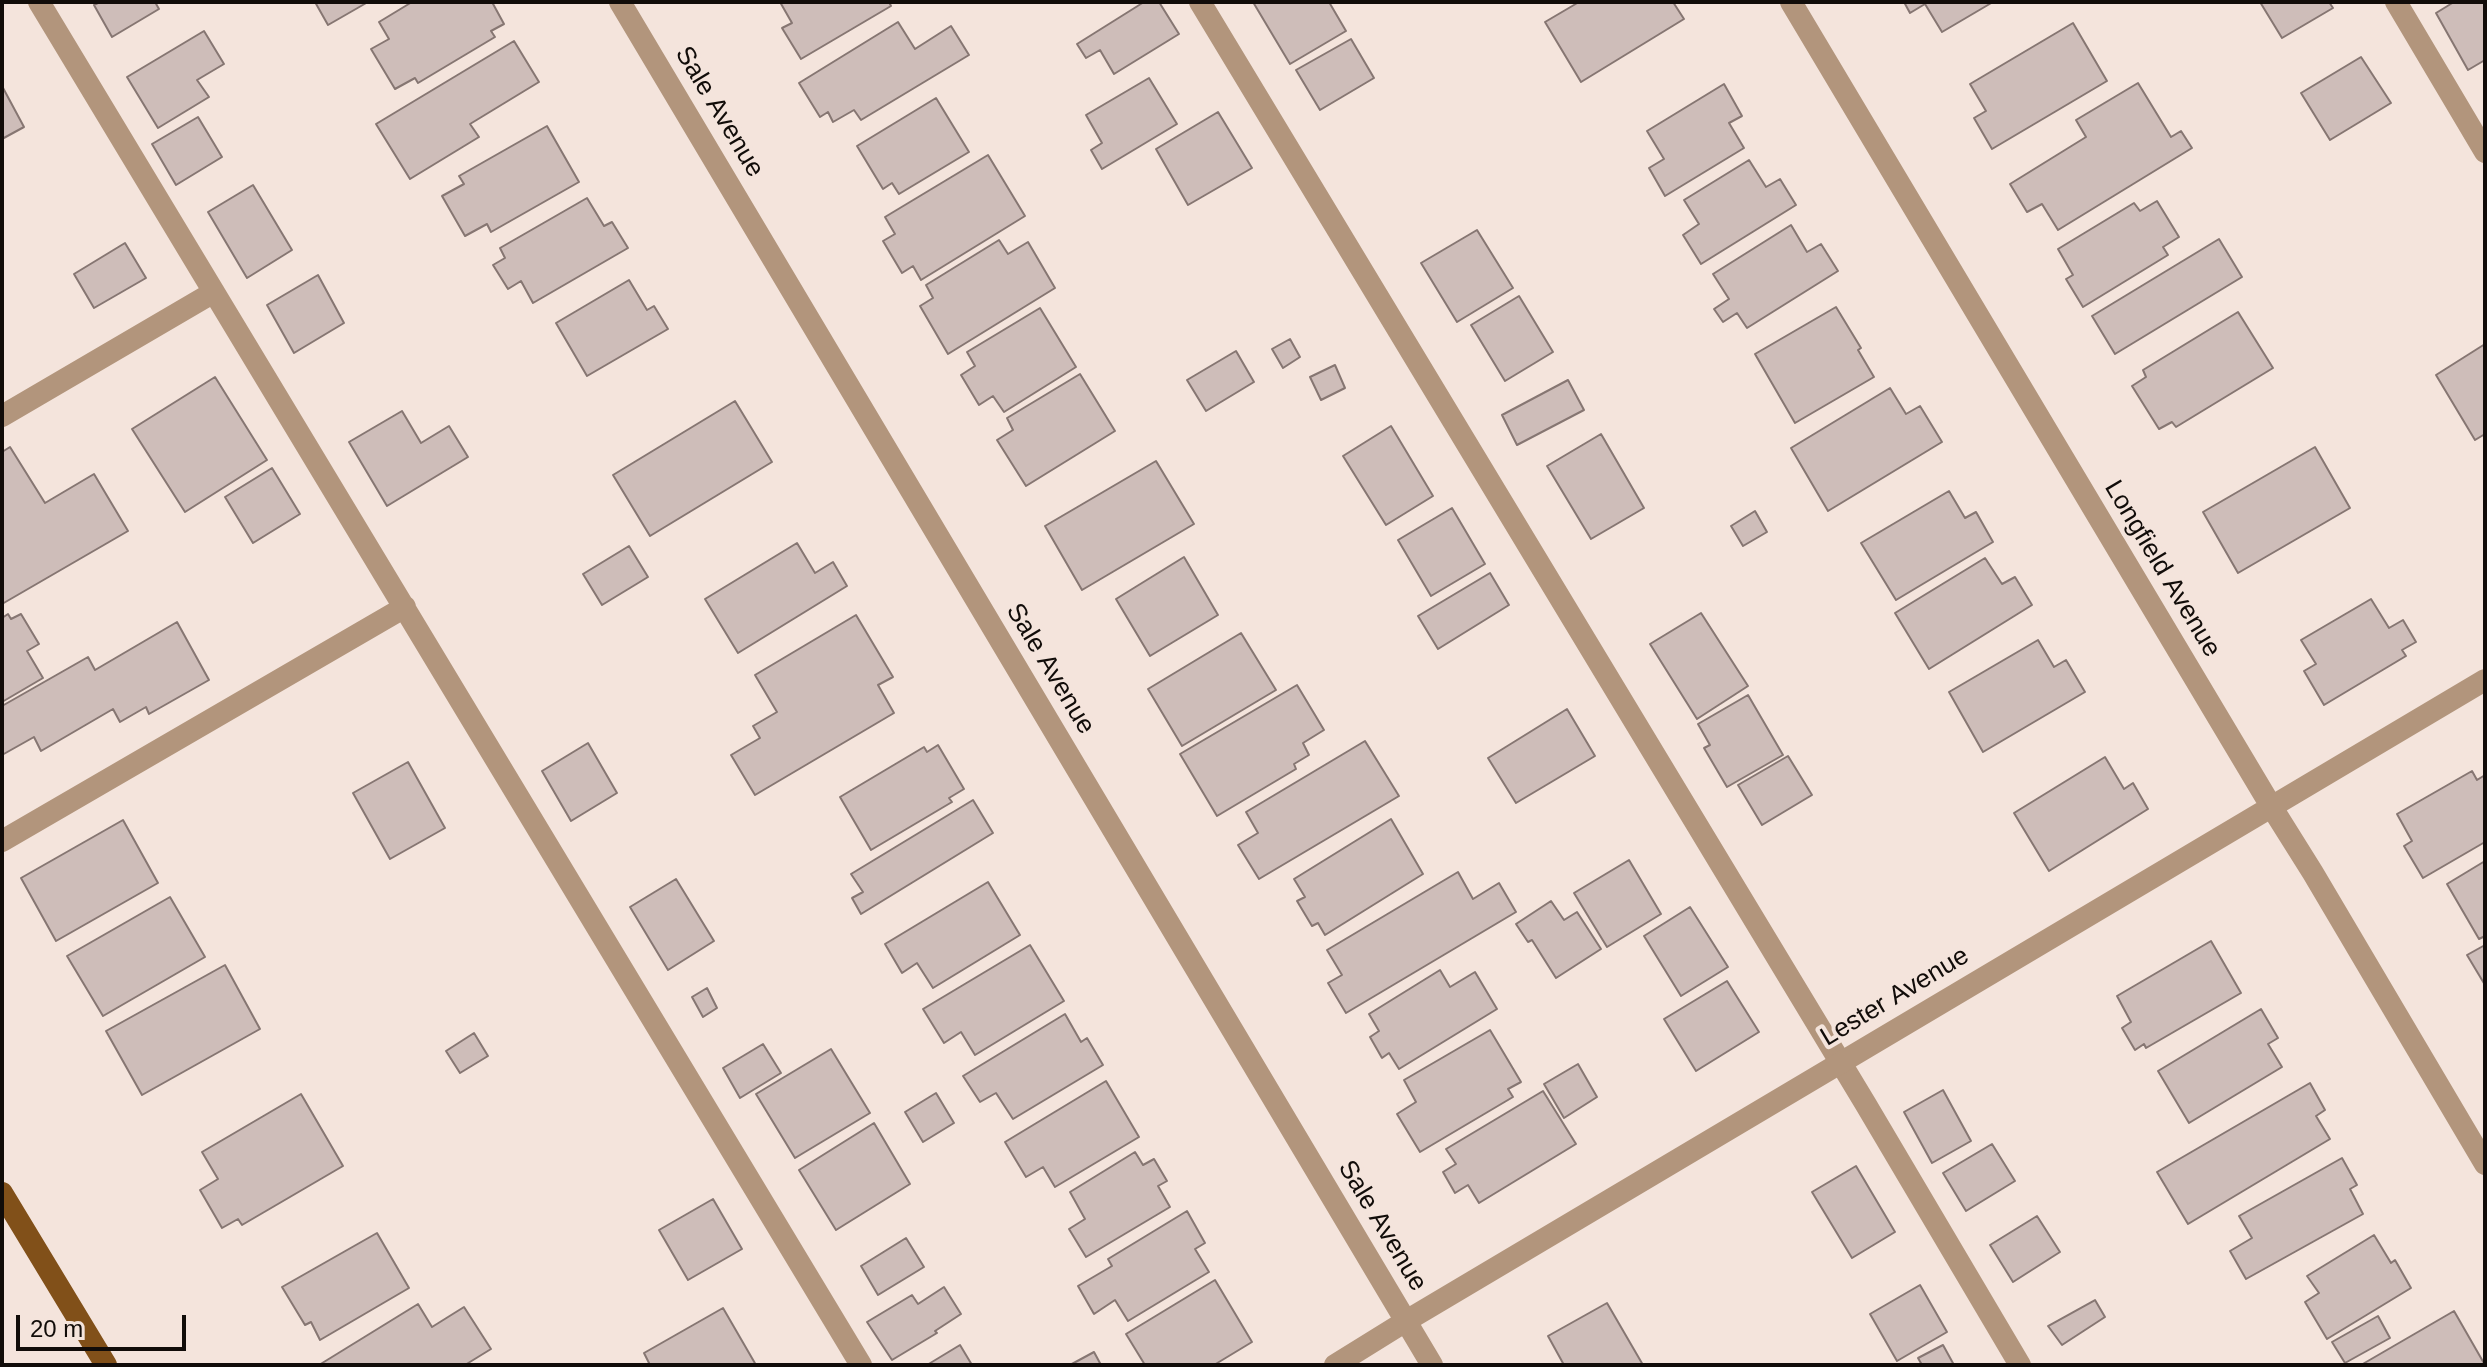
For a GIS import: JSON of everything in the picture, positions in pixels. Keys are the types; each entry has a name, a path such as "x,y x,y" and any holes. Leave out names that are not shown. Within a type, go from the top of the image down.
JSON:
{"main road":[{"path":"2,1193 106,1365"}],"street":[{"path":"39,2 861,1365"},
{"name":"Sale Avenue","path":"620,2 1432,1365"},
{"path":"1200,2 1873,1116 2020,1365"},
{"name":"Longfield Avenue","path":"1791,2 2485,1164"},
{"path":"2396,2 2485,152"},
{"path":"2,416 214,292"},
{"path":"2,841 405,607"},
{"name":"Lester Avenue","path":"1335,1365 2485,680"}],"building":[{"path":"100,2 155,2 159,9 112,37 94,5"},
{"path":"315,2 368,2 328,25"},
{"path":"412,2 492,2 504,24 491,31 495,37 418,83 415,78 395,89 371,49 389,39 379,22"},
{"path":"780,2 889,2 891,6 801,59 782,28 792,23"},
{"path":"1144,2 1159,2 1179,34 1114,74 1100,50 1086,58 1077,44"},
{"path":"1253,2 1329,2 1346,31 1290,64"},
{"path":"1579,2 1673,2 1684,19 1581,82 1545,22"},
{"path":"1904,2 1993,2 1942,32 1925,4 1910,13"},
{"path":"2260,2 2329,2 2333,8 2282,38"},
{"path":"2454,2 2485,2 2485,60 2468,70 2436,13"},
{"path":"898,22 915,49 951,26 969,55 861,120 854,110 833,122 828,112 820,117 799,83"},
{"path":"2073,23 2107,81 1992,149 1974,118 1986,111 1970,84"},
{"path":"204,31 224,64 197,80 209,97 158,128 127,77"},
{"path":"1351,39 1374,78 1320,110 1296,70"},
{"path":"514,41 539,82 470,124 479,137 410,179 376,124"},
{"path":"2361,57 2391,103 2330,140 2301,93"},
{"path":"1149,78 1177,124 1102,169 1091,150 1102,143 1086,115"},
{"path":"2138,83 2171,137 2181,131 2192,148 2058,230 2042,204 2027,212 2010,184 2086,137 2076,120"},
{"path":"1724,84 1742,116 1729,123 1744,148 1665,196 1649,168 1664,159 1647,131"},
{"path":"2,86 24,127 2,139"},
{"path":"936,98 969,152 899,194 892,183 883,189 857,146"},
{"path":"1218,112 1252,168 1188,205 1156,149"},
{"path":"198,117 222,157 176,185 152,144"},
{"path":"547,126 579,182 491,232 487,224 465,236 442,196 464,184 459,176"},
{"path":"988,155 1025,216 921,280 913,266 902,273 883,241 895,234 885,217"},
{"path":"1749,160 1766,187 1780,179 1796,205 1701,264 1683,235 1699,224 1684,200"},
{"path":"253,185 292,250 247,278 208,212"},
{"path":"587,198 604,226 612,222 628,248 533,303 521,281 508,289 493,265 505,258 500,248"},
{"path":"2157,201 2179,237 2163,247 2168,255 2083,307 2066,279 2073,275 2058,249 2134,203 2140,211"},
{"path":"1791,225 1807,252 1821,244 1838,271 1747,328 1737,313 1723,322 1714,309 1729,299 1713,274"},
{"path":"1477,230 1513,288 1457,322 1421,263"},
{"path":"2219,239 2242,277 2115,354 2092,316"},
{"path":"999,240 1008,254 1028,242 1055,288 948,354 920,306 933,298 926,285"},
{"path":"125,243 146,278 94,308 74,274"},
{"path":"318,275 344,323 294,353 267,305"},
{"path":"629,280 647,310 654,306 668,329 587,376 556,323"},
{"path":"1519,296 1553,352 1505,381 1471,325"},
{"path":"1836,307 1861,348 1858,350 1874,377 1795,423 1755,354"},
{"path":"1040,308 1076,367 1004,412 993,396 979,405 961,375 975,366 967,352"},
{"path":"2238,312 2273,368 2176,427 2172,422 2159,429 2132,386 2146,377 2143,370"},
{"path":"1290,339 1300,357 1283,368 1272,349"},
{"path":"2485,344 2485,434 2475,440 2436,375"},
{"path":"1236,351 1254,382 1206,411 1187,380"},
{"path":"1335,365 1345,388 1321,400 1310,377"},
{"path":"1080,374 1115,431 1026,486 997,440 1013,430 1007,418"},
{"path":"215,377 267,460 185,512 132,429"},
{"path":"1568,380 1584,410 1517,445 1502,415"},
{"path":"1890,388 1906,414 1920,406 1942,442 1828,511 1791,448"},
{"path":"735,401 772,462 650,536 613,475"},
{"path":"402,411 421,443 449,426 468,457 387,506 349,442"},
{"path":"1391,426 1433,496 1386,525 1343,456"},
{"path":"1601,434 1644,508 1591,539 1547,466"},
{"path":"10,447 45,503 94,474 128,531 2,604 2,452"},
{"path":"2315,447 2350,508 2238,573 2203,512"},
{"path":"1156,461 1194,524 1082,590 1045,526"},
{"path":"272,468 300,514 253,543 225,497"},
{"path":"1949,491 1965,518 1976,512 1993,542 1896,600 1861,543"},
{"path":"1452,508 1485,564 1431,596 1398,540"},
{"path":"1755,511 1767,532 1743,546 1731,526"},
{"path":"797,543 815,573 833,562 847,586 738,653 705,599"},
{"path":"629,546 648,577 602,605 583,574"},
{"path":"1184,557 1218,615 1150,656 1116,599"},
{"path":"1985,558 2002,584 2015,577 2032,605 1929,669 1895,613"},
{"path":"1490,573 1509,605 1438,649 1418,616"},
{"path":"2371,599 2389,628 2403,620 2416,642 2402,650 2406,656 2324,705 2304,671 2316,664 2301,640"},
{"path":"1701,613 1748,686 1697,719 1650,644"},
{"path":"8,614 11,619 21,614 39,644 27,651 43,678 2,702 2,618"},
{"path":"856,615 893,677 878,685 894,713 755,795 731,755 760,738 753,726 777,712 755,675"},
{"path":"177,622 209,680 149,714 146,707 120,722 113,709 41,751 34,737 2,755 2,706 88,657 95,670"},
{"path":"1241,633 1276,690 1182,746 1148,689"},
{"path":"2038,640 2054,667 2066,660 2085,692 1983,752 1949,692"},
{"path":"1297,685 1324,730 1303,743 1309,755 1294,764 1296,769 1217,816 1180,754"},
{"path":"1748,695 1783,755 1727,787 1704,748 1710,745 1698,724"},
{"path":"1567,709 1595,756 1516,803 1488,758"},
{"path":"1365,741 1399,796 1259,879 1238,845 1258,833 1246,812"},
{"path":"588,743 617,793 571,821 542,771"},
{"path":"938,745 964,789 949,798 952,802 871,850 840,797 924,747 927,752"},
{"path":"1788,756 1812,795 1762,825 1738,785"},
{"path":"2105,757 2124,789 2133,783 2148,809 2049,871 2014,813"},
{"path":"408,762 445,828 390,859 353,793"},
{"path":"2472,771 2477,780 2485,775 2485,842 2423,878 2404,846 2412,841 2397,814"},
{"path":"973,800 993,833 861,914 852,898 863,892 851,874"},
{"path":"1391,819 1423,874 1325,935 1318,923 1312,926 1297,901 1305,897 1294,879"},
{"path":"123,820 158,883 56,941 21,878"},
{"path":"1629,860 1661,914 1607,947 1574,893"},
{"path":"2485,861 2485,936 2479,939 2447,884"},
{"path":"1458,872 1473,899 1499,883 1516,912 1346,1013 1328,983 1342,975 1327,950"},
{"path":"676,879 714,941 668,970 630,907"},
{"path":"988,882 1020,935 933,988 917,963 902,973 885,944"},
{"path":"170,897 205,957 103,1016 67,956"},
{"path":"1551,901 1564,920 1577,912 1601,949 1556,978 1532,940 1528,942 1516,924"},
{"path":"1690,907 1728,967 1681,996 1644,936"},
{"path":"2211,941 2241,993 2146,1048 2144,1044 2135,1050 2122,1028 2131,1022 2117,996"},
{"path":"1030,945 1064,1001 975,1055 961,1032 944,1043 923,1009"},
{"path":"2485,945 2485,985 2467,955"},
{"path":"225,965 260,1029 142,1095 106,1031"},
{"path":"1440,970 1450,987 1475,972 1497,1009 1399,1069 1389,1053 1382,1058 1370,1037 1379,1031 1369,1014"},
{"path":"1727,981 1759,1032 1696,1071 1664,1019"},
{"path":"707,988 717,1008 703,1017 692,997"},
{"path":"2261,1009 2278,1038 2268,1044 2282,1067 2189,1123 2158,1071"},
{"path":"1065,1014 1081,1042 1087,1038 1103,1065 1013,1119 996,1093 980,1102 963,1076"},
{"path":"1490,1030 1521,1082 1508,1089 1513,1097 1420,1152 1397,1114 1416,1102 1404,1080"},
{"path":"474,1033 488,1056 460,1073 446,1051"},
{"path":"763,1044 781,1073 740,1098 723,1068"},
{"path":"831,1049 870,1113 795,1158 756,1094"},
{"path":"1578,1064 1597,1097 1564,1118 1544,1084"},
{"path":"1106,1081 1139,1137 1055,1187 1043,1167 1026,1177 1005,1142"},
{"path":"2310,1083 2325,1110 2316,1116 2330,1139 2188,1224 2157,1172"},
{"path":"1943,1090 1971,1141 1932,1163 1904,1112"},
{"path":"1543,1091 1576,1144 1479,1203 1468,1185 1455,1193 1443,1172 1456,1164 1446,1149"},
{"path":"936,1093 954,1123 923,1142 905,1112"},
{"path":"301,1094 343,1166 242,1225 238,1219 222,1228 200,1190 218,1179 202,1152"},
{"path":"874,1123 910,1184 836,1230 799,1170"},
{"path":"1992,1144 2015,1181 1966,1211 1943,1173"},
{"path":"1135,1152 1143,1165 1154,1159 1167,1181 1158,1186 1170,1207 1086,1257 1069,1229 1085,1219 1070,1192"},
{"path":"2342,1158 2357,1185 2350,1189 2363,1214 2246,1279 2230,1251 2252,1238 2239,1216"},
{"path":"1856,1166 1895,1232 1852,1258 1812,1192"},
{"path":"713,1199 742,1249 688,1280 659,1230"},
{"path":"1187,1211 1205,1243 1195,1249 1209,1272 1128,1321 1115,1300 1094,1314 1078,1286 1112,1266 1108,1259"},
{"path":"2037,1216 2060,1252 2013,1282 1990,1245"},
{"path":"377,1233 409,1288 320,1340 311,1322 305,1325 282,1287"},
{"path":"2374,1235 2391,1263 2395,1260 2411,1288 2327,1339 2305,1302 2319,1293 2307,1276"},
{"path":"906,1238 924,1267 878,1295 861,1266"},
{"path":"1215,1280 1252,1342 1214,1365 1145,1365 1126,1334"},
{"path":"1920,1285 1947,1332 1897,1361 1870,1314"},
{"path":"944,1287 961,1314 935,1331 937,1333 892,1360 867,1322 912,1295 918,1304"},
{"path":"2095,1300 2105,1317 2062,1345 2048,1326"},
{"path":"1607,1303 1643,1365 1564,1365 1548,1336"},
{"path":"418,1304 432,1327 464,1307 491,1349 465,1365 319,1365"},
{"path":"723,1308 756,1365 650,1365 644,1353"},
{"path":"2454,1311 2485,1365 2361,1365"},
{"path":"2378,1316 2390,1338 2345,1363 2332,1342"},
{"path":"960,1345 972,1365 927,1365"},
{"path":"1943,1345 1954,1365 1922,1365 1918,1358"},
{"path":"1094,1352 1101,1365 1070,1365"}]}
